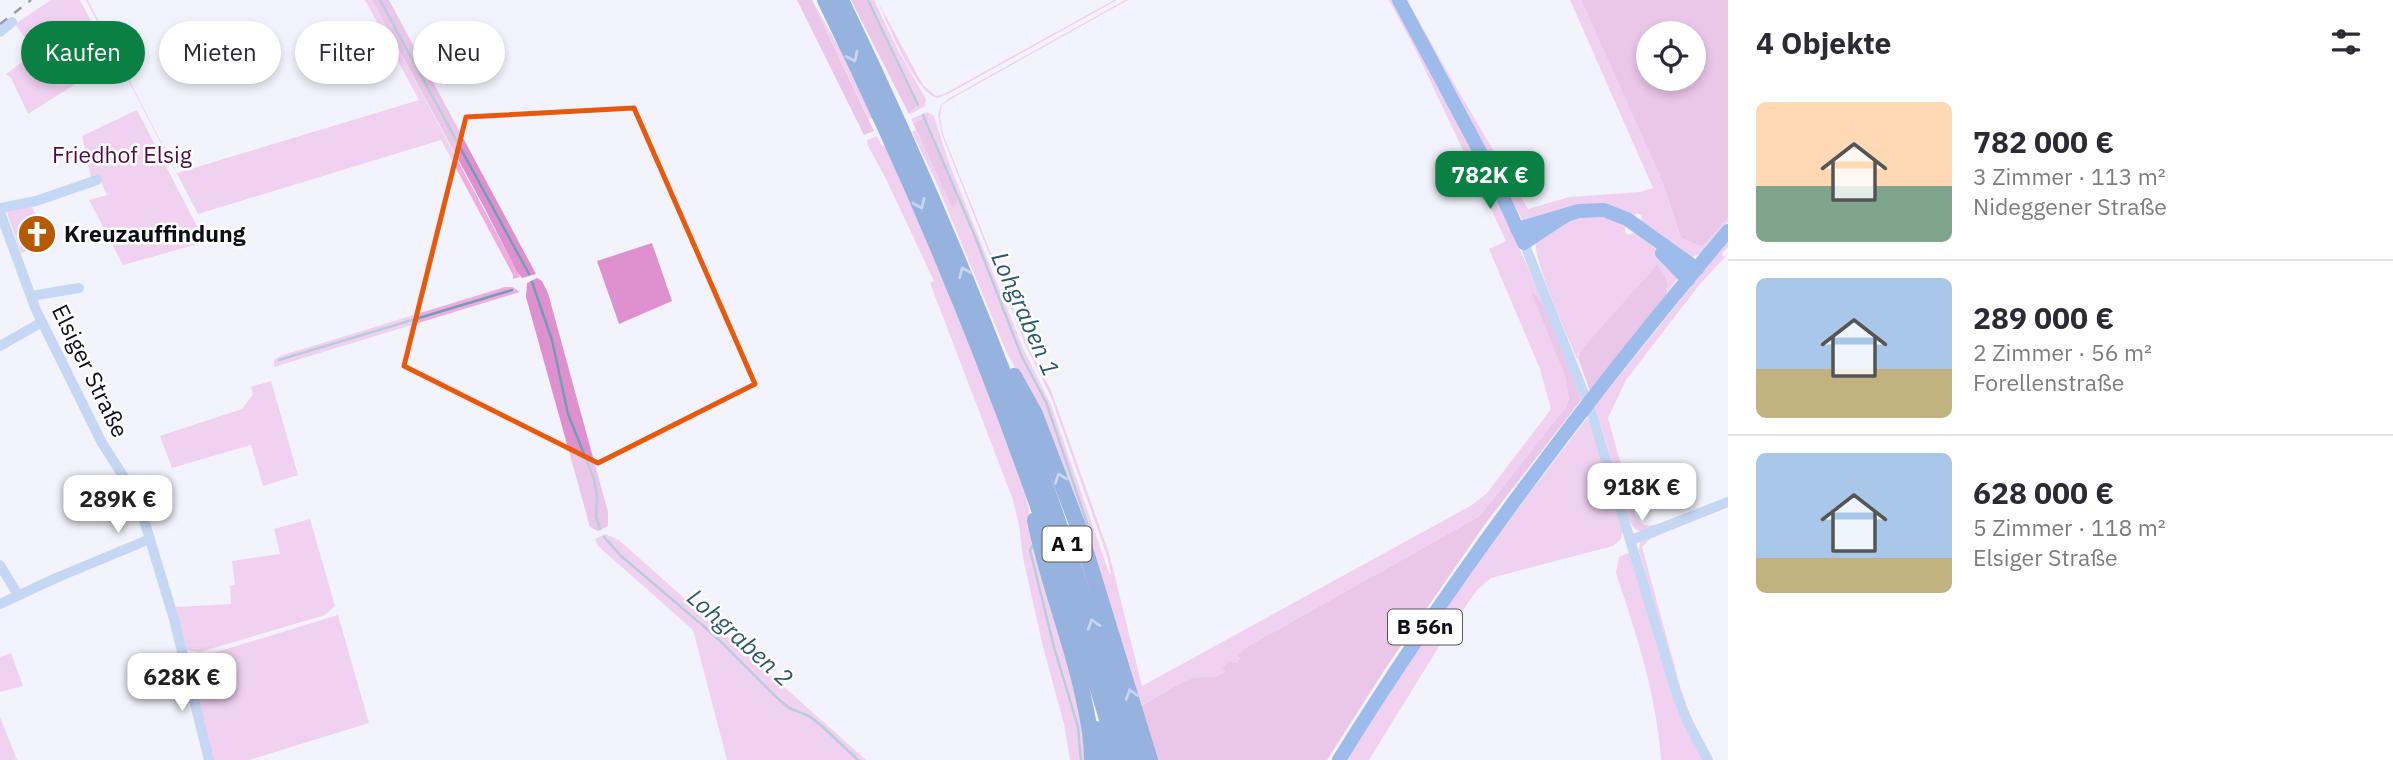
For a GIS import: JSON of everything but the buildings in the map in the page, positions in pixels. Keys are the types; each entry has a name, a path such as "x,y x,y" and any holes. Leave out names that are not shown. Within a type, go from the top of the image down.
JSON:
{"highway":[{"name":"A 1","path":"825,0 886,111 988,332 1067,544 1134,760"},
{"name":"A 1","path":"841,0 886,111"},
{"name":"A 1","path":"899,138 1075,611 1119,760"},
{"path":"988,332 1035,414 1074,516 1150,760"},
{"path":"1027,476 1041,547 1090,724 1092,760"},
{"path":"1078,674 1086,691 1106,760"}],"main road":[{"path":"1399,0 1494,178 1521,236 1568,214 1589,209 1609,212 1627,219 1692,274"},
{"name":"B 56n","path":"1339,760 1387,683 1479,550 1576,420 1728,232"}],"street":[{"path":"0,32 12,22"},
{"name":"Elsiger Straße","path":"97,180 30,203 0,210 42,322 102,443 136,498 185,659 209,760"},
{"path":"1521,236 1597,426 1681,708 1708,760"},
{"name":"Elsiger Straße","path":"31,296 79,288"},
{"path":"0,346 42,322"},
{"path":"1631,540 1728,502"},
{"path":"0,604 150,539"},
{"path":"0,565 18,595"}],"highlighted area":[{"path":"634,108 755,384 598,463 404,366 466,117"}],"green space":[{"path":"51,0 80,0 91,21 21,21 21,32 15,24"},
{"path":"86,0 99,21 97,21"},
{"path":"365,0 372,0 383,21 376,21"},
{"path":"812,0 841,51 873,118 869,119"},
{"path":"867,0 874,0 926,99 925,106 909,115 917,106"},
{"path":"877,0 923,85 936,96 1117,0 937,98 919,83 910,70"},
{"path":"1128,0 942,105 940,117 943,134 1031,353 1051,390 1109,553 1142,686 1472,505 1487,493 1551,409 1540,369 1489,249 1506,241 1389,0 1395,0 1488,182 1531,274 1570,368 1532,295 1566,379 1569,398 1565,408 1480,516 1245,648 1237,656 1240,658 1237,664 1229,662 1221,674 1189,679 1140,707 1032,399 1006,351 937,184 912,132 916,130 951,206 921,119 913,123 911,119 927,112 934,116 949,163 1023,348 1051,405 1111,574 1051,397 1026,346 942,135 938,115 941,105 948,99"},
{"path":"1403,0 1407,0 1528,209 1569,197 1640,192 1653,188 1570,0 1581,0 1663,183 1681,238 1702,247 1728,218 1728,222 1702,253 1692,257 1641,221 1642,216 1637,213 1633,216 1523,221"},
{"path":"399,51 413,77 413,84 417,84 520,277 513,279 441,140 198,214 130,84 177,173 419,100 399,63"},
{"path":"21,63 21,84 76,84 28,114 11,78 6,74"},
{"name":"Friedhof Elsig","path":"137,110 205,242 123,265 89,200 107,195 101,182 91,178 82,136"},
{"path":"877,136 882,146 885,145 962,323 1025,492 1037,548 1075,688 1088,760 1070,760 1064,724 1023,558 1013,500 930,283 934,281 868,146 867,140"},
{"path":"31,206 37,216 27,224 32,229 28,233 29,241 34,246 50,223 54,233 43,244 21,253 6,210"},
{"path":"1604,216 1625,225 1628,235 1633,233 1646,241 1678,277 1666,295 1668,289 1657,266 1581,350 1577,359 1539,263 1536,240 1577,217"},
{"path":"1728,241 1728,247 1722,253 1723,257 1727,255 1700,284 1626,380 1608,418 1636,518 1646,525 1667,521 1640,532 1630,522 1595,406"},
{"path":"512,287 520,292 274,367 274,360 280,356"},
{"path":"271,381 298,475 263,486 251,445 172,468 160,436 242,409 253,394 251,387"},
{"path":"1587,418 1623,530 1621,539 1613,546 1491,578 1477,590 1451,627 1369,760 1347,760 1416,651 1497,536"},
{"path":"1728,507 1650,539 1642,547 1680,686 1688,710 1712,760 1684,705 1639,551 1640,541"},
{"path":"310,519 335,606 325,615 200,652 187,650 175,607 231,604 230,586 235,585 232,561 280,554 274,529"},
{"path":"605,534 619,540 866,760 727,760 693,630 598,546 595,539"},
{"path":"1628,553 1705,760 1661,760 1650,688 1616,573 1619,557"},
{"path":"338,615 369,723 249,760 212,760 191,667 194,659"},
{"path":"11,653 23,686 0,692 0,657"},
{"path":"0,717 17,760 0,760"}],"shaded area":[{"path":"372,0 389,0 413,45 413,76 399,50 399,21 383,21"},
{"path":"797,0 812,0 874,131 864,135"},
{"path":"851,0 867,0 917,106 909,114"},
{"path":"1581,0 1728,0 1728,218 1702,247 1681,238 1663,183"},
{"path":"417,84 434,84 536,274 522,278 517,272"},
{"path":"924,118 959,197 954,206 951,206 913,123"},
{"path":"652,243 672,301 619,324 597,261"},
{"path":"1657,265 1666,279 1666,295 1590,391 1578,358 1581,350"},
{"path":"537,278 542,281 548,293 608,512 608,526 598,531 590,527 526,297 527,283"},
{"path":"1533,292 1555,328 1581,400 1485,524 1387,666 1327,760 1156,760 1140,707 1189,679 1221,674 1229,661 1237,663 1240,658 1237,656 1245,648 1480,516 1565,408 1569,399 1566,379"}],"waterway":[{"name":"Lohgraben 2","path":"380,0 529,274"},
{"name":"Lohgraben 1","path":"868,0 918,105"},
{"name":"Lohgraben 1","path":"923,115 974,234 1022,357 1046,402 1088,531"},
{"name":"Lohgraben 2","path":"532,282 552,340 568,414 594,479 597,496 596,517 600,529"},
{"path":"279,360 512,290"},
{"name":"Lohgraben 2","path":"604,537 621,556 714,635 775,696 789,708 809,716 858,760"},
{"name":"Lohgraben 1","path":"1033,545 1030,550 1054,647 1078,727 1081,760"}],"railway":[{"path":"0,24 31,0"}],"place":[{"name":"Kreuzauffindung","path":"37,234"}]}
